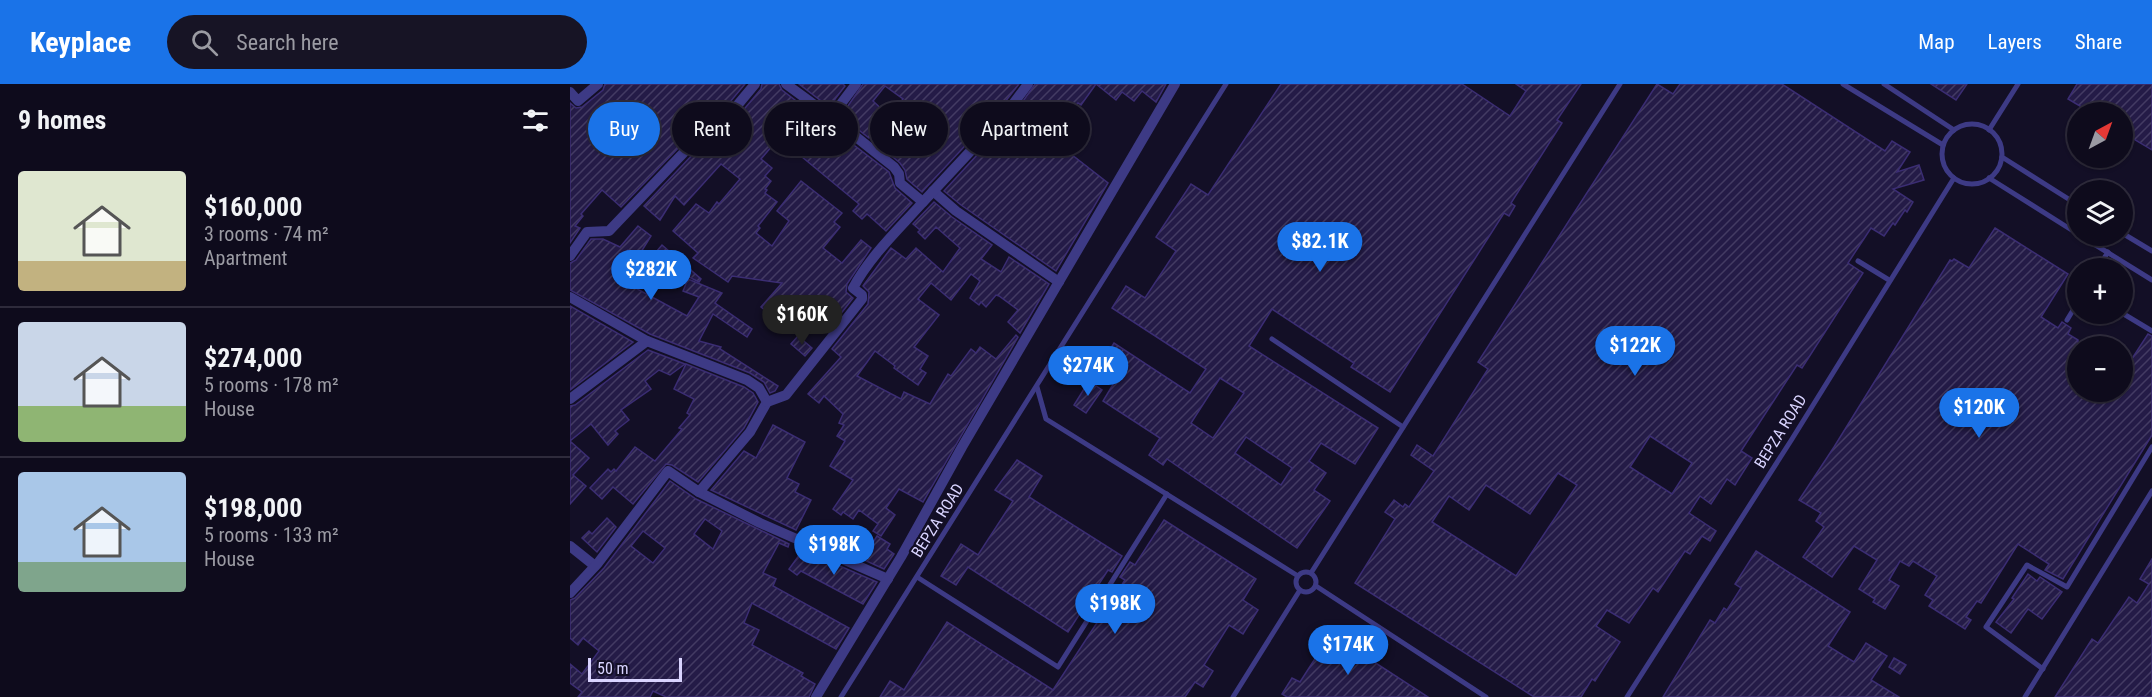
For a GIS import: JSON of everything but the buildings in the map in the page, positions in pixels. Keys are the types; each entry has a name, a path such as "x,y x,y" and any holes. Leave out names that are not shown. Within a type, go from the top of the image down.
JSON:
{"street":[{"path":"570,92 578,101 598,84"},
{"path":"570,256 586,232 609,231 690,146 698,144 719,120 730,114 755,84"},
{"path":"786,84 811,102"},
{"path":"842,102 856,84"},
{"path":"699,492 750,432 767,402 786,395 862,299 862,295 853,288 877,254 1007,112 1028,84"},
{"path":"816,697 888,579 1174,84"},
{"path":"858,138 894,167 899,174 900,183 923,202"},
{"path":"933,191 956,211 1059,282"},
{"path":"570,297 647,341 747,380 759,388 767,402"},
{"path":"570,399 647,341"},
{"path":"570,593 595,566 668,471 699,492 770,527 888,579"},
{"path":"570,546 595,566"}],"lane":[{"name":"BEPZA ROAD","path":"841,697 1226,84"},
{"path":"1311,573 1620,84"},
{"path":"1843,84 1943,145"},
{"path":"1884,84 1954,130"},
{"path":"1989,130 2018,84"},
{"path":"1972,124 1989,130 1998,139 2002,157 1998,169 1989,178 1972,184 1954,178 1943,163 1943,145 1954,130 1972,124"},
{"path":"2002,157 2067,197"},
{"name":"BEPZA ROAD","path":"1627,697 1792,439 1954,178"},
{"path":"1989,178 2067,227"},
{"path":"2133,240 2152,251"},
{"path":"2098,246 2152,280"},
{"path":"2104,258 2108,252"},
{"path":"1858,261 1889,280"},
{"path":"2133,320 2152,331"},
{"path":"1272,339 1404,427"},
{"path":"1037,387 1046,419 1298,576"},
{"path":"2043,669 1986,627 2027,565 2067,587 2152,447"},
{"path":"2025,697 2152,491"},
{"path":"917,577 1058,667 1167,494"},
{"path":"1302,572 1311,573 1316,579 1316,586 1307,592 1300,590 1296,584 1298,576 1302,572"},
{"path":"1316,586 1486,697"},
{"path":"1233,697 1300,590"}]}
